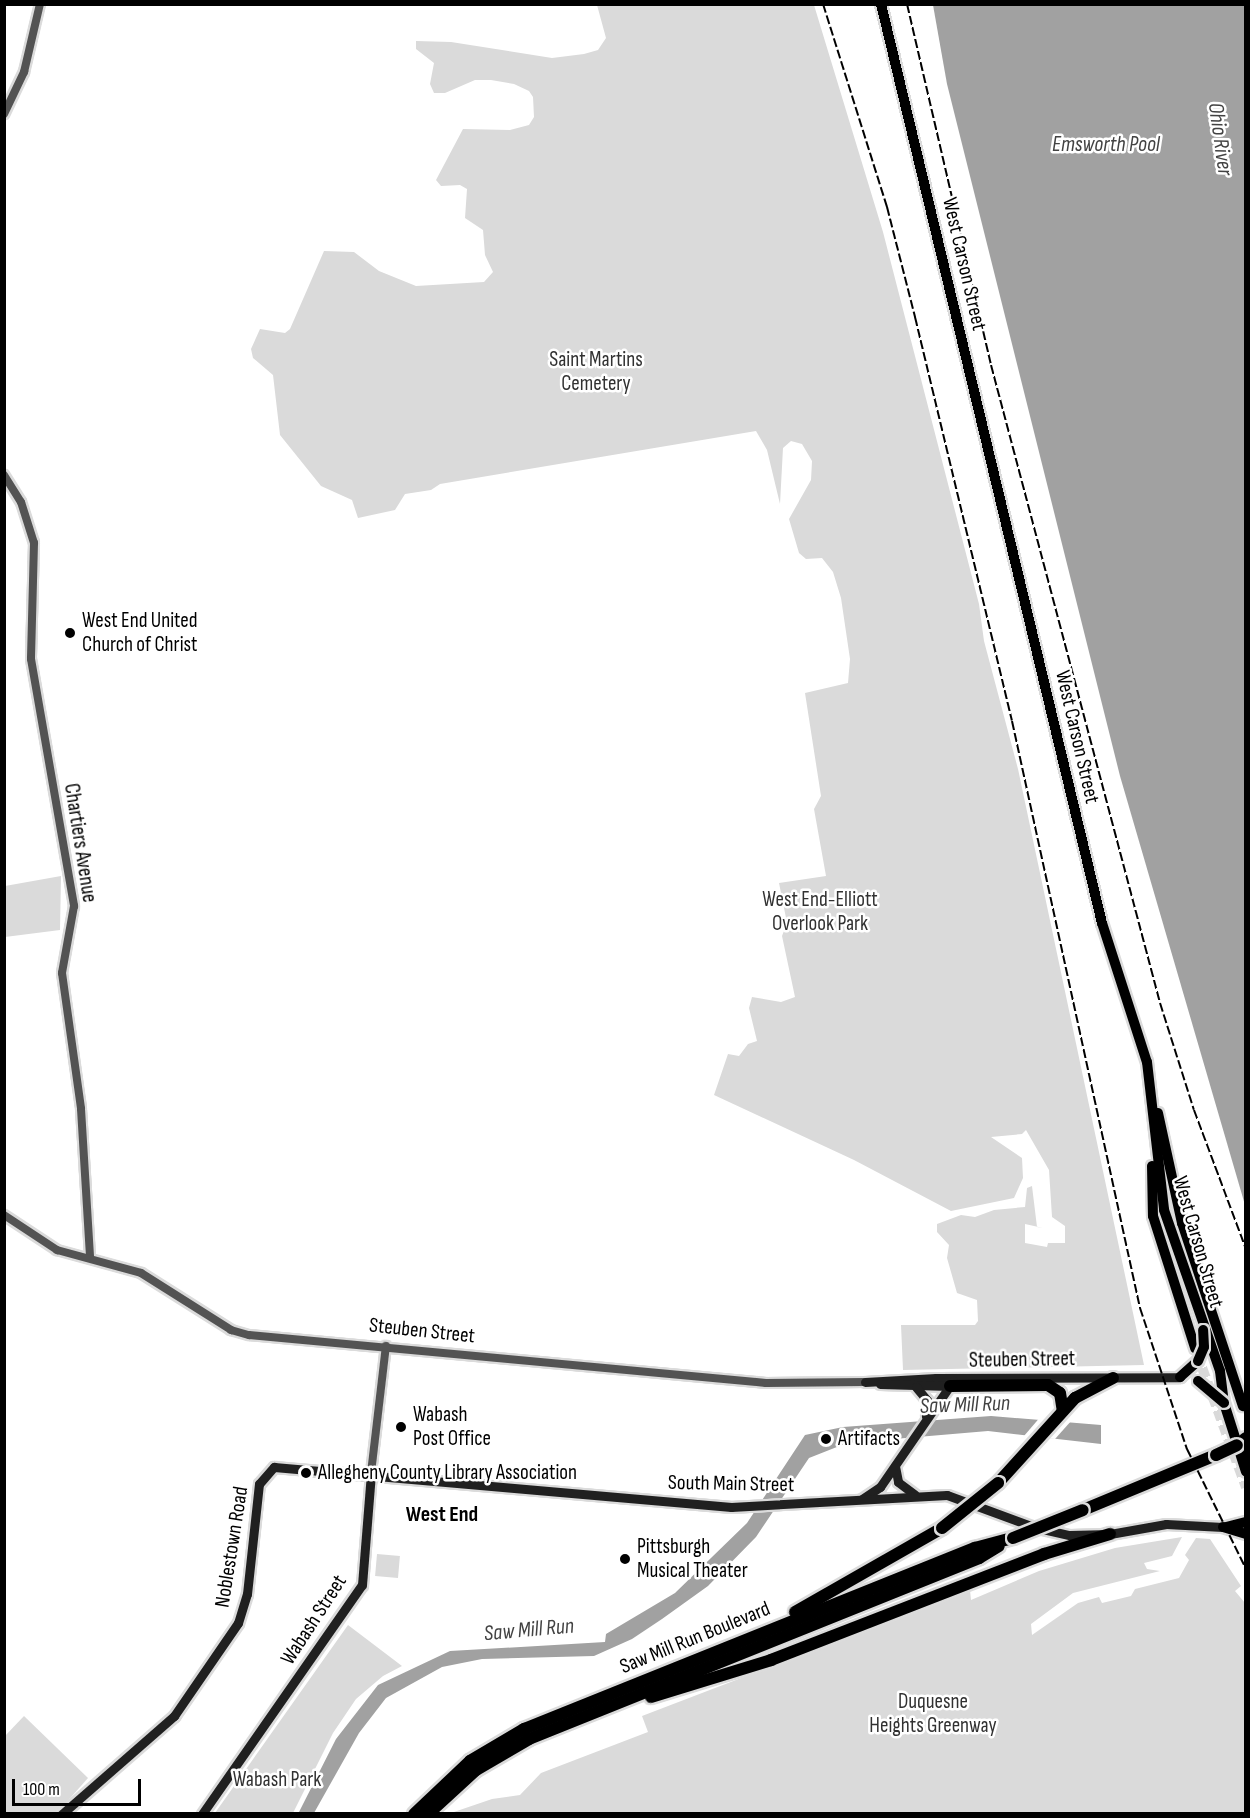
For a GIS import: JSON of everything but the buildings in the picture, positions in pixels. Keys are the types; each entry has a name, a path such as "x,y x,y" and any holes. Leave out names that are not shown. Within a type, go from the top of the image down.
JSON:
{"highway":[{"path":"735,1644 853,1582 942,1528 998,1483 1081,1393 1113,1378"},
{"path":"952,1383 1048,1385 1060,1393 1063,1412"},
{"name":"Saw Mill Run Boulevard","path":"414,1814 454,1774 505,1739 975,1548 1013,1538 1083,1510 1216,1455 1241,1442"},
{"path":"575,1720 771,1660 1044,1554 1110,1534"},
{"name":"Saw Mill Run Boulevard","path":"428,1814 493,1759 575,1720 979,1558 1013,1538"}],"main road":[{"name":"West Carson Street","path":"881,4 1102,923 1143,1047 1152,1091 1154,1133 1164,1210 1203,1330 1220,1371 1224,1403 1241,1442 1245,1472"},
{"path":"1152,1091 1182,1223 1243,1406"},
{"path":"1154,1133 1150,1184 1153,1216 1195,1348"},
{"path":"1180,1377 1193,1369 1204,1347 1203,1330"},
{"path":"1180,1377 1198,1382 1224,1403"},
{"name":"Steuben Street","path":"865,1382 952,1383 1180,1377"},
{"name":"Steuben Street","path":"865,1382 916,1387 952,1383"},
{"path":"862,1499 880,1486 952,1383"},
{"path":"916,1387 927,1400 925,1419"},
{"path":"897,1461 898,1482 915,1495"},
{"name":"South Main Street","path":"268,1469 287,1466 755,1507 915,1495 968,1499 1052,1532 1110,1534 1166,1524 1223,1527"},
{"name":"Noblestown Road","path":"62,1814 174,1716 238,1623 247,1594 259,1484 268,1469"},
{"name":"Wabash Street","path":"202,1814 362,1585 371,1473"},
{"path":"1223,1527 1245,1522"},
{"path":"1223,1527 1245,1534"}],"street":[{"path":"4,114 24,72 39,4"},
{"name":"Chartiers Avenue","path":"4,475 21,502 34,543 31,659 74,906 62,973 81,1109 90,1258"},
{"name":"Steuben Street","path":"4,1215 57,1250 141,1273 231,1330 249,1335 765,1383 865,1382"},
{"name":"Wabash Street","path":"371,1473 386,1346"}],"green space":[{"path":"597,5 814,5 883,232 979,604 984,641 1018,769 1144,1365 903,1370 901,1325 975,1325 978,1321 977,1300 957,1293 947,1258 949,1245 937,1232 937,1224 961,1215 975,1217 994,1210 1025,1207 1027,1188 1032,1186 1037,1227 1025,1224 1025,1243 1047,1247 1048,1243 1065,1243 1065,1226 1052,1217 1049,1170 1026,1130 1022,1134 991,1137 1022,1158 1023,1178 1014,1198 951,1211 854,1160 714,1095 728,1054 739,1056 748,1044 757,1041 749,1008 752,997 781,1002 795,997 782,936 787,923 779,883 826,876 814,809 821,796 805,693 848,683 850,659 841,598 833,572 822,558 806,559 799,553 789,519 811,480 812,461 802,444 791,441 783,448 780,504 767,450 756,431 440,484 431,490 405,494 395,510 358,518 352,500 321,486 280,435 273,375 253,358 251,349 260,329 285,333 290,329 324,251 354,252 379,271 416,286 484,282 493,272 485,255 483,230 465,218 467,189 460,185 441,186 436,180 463,129 510,130 529,125 534,117 533,97 529,91 514,84 491,80 475,80 445,93 434,93 430,84 434,63 416,49 416,41 451,42 552,58 584,54 598,50 606,38"},
{"path":"61,876 60,930 5,937 5,886"},
{"name":"Duquesne Heights Greenway","path":"1182,1537 1172,1556 1144,1563 1147,1569 1160,1571 1073,1593 1031,1624 1032,1635 1078,1603 1099,1597 1102,1603 1131,1596 1135,1589 1179,1578 1189,1560 1185,1555 1196,1538 1210,1539 1241,1586 1235,1591 1245,1603 1245,1813 451,1813 492,1799 520,1795 541,1773 648,1732 642,1716 970,1590 971,1600 1039,1571 1115,1548"},
{"path":"377,1554 400,1556 398,1578 375,1576"},
{"name":"Wabash Park","path":"348,1625 402,1666 383,1676 356,1699 333,1733 293,1813 215,1813"},
{"path":"24,1716 88,1778 57,1813 5,1813 4,1737"}],"water":[{"name":"Emsworth Pool","path":"933,5 1245,5 1245,1205 1120,776 947,84"},
{"path":"991,1416 1101,1425 1101,1444 988,1431 847,1443 809,1458 756,1537 708,1586 662,1619 632,1639 594,1656 482,1659 442,1667 386,1698 359,1733 314,1813 298,1814 336,1739 378,1685 450,1651 605,1642 606,1634 675,1593 747,1523 805,1435 843,1427"}],"pier":[{"path":"1042,1415 1072,1420 1055,1439 1024,1436"}],"tunnel":[{"path":"1197,1354 1246,1487"}],"railway":[{"path":"823,4 887,207 915,317 1012,721 1140,1308 1187,1449 1246,1569"},
{"path":"907,4 991,365 1160,1003 1194,1110 1246,1249"}],"place":[{"name":"West End United Church of Christ","path":"70,633"},
{"name":"Wabash Post Office","path":"401,1427"},
{"name":"Artifacts","path":"826,1439"},
{"name":"Allegheny County Library Association","path":"306,1473"},
{"name":"Pittsburgh Musical Theater","path":"625,1559"}],"district":[{"name":"West End","path":"442,1515"}],"water label":[{"name":"Ohio River","path":"1220,139"},
{"name":"Saw Mill Run","path":"965,1405"},
{"name":"Saw Mill Run","path":"529,1630"}],"park label":[{"name":"Saint Martins Cemetery","path":"596,372"},
{"name":"West End-Elliott Overlook Park","path":"820,912"}]}
